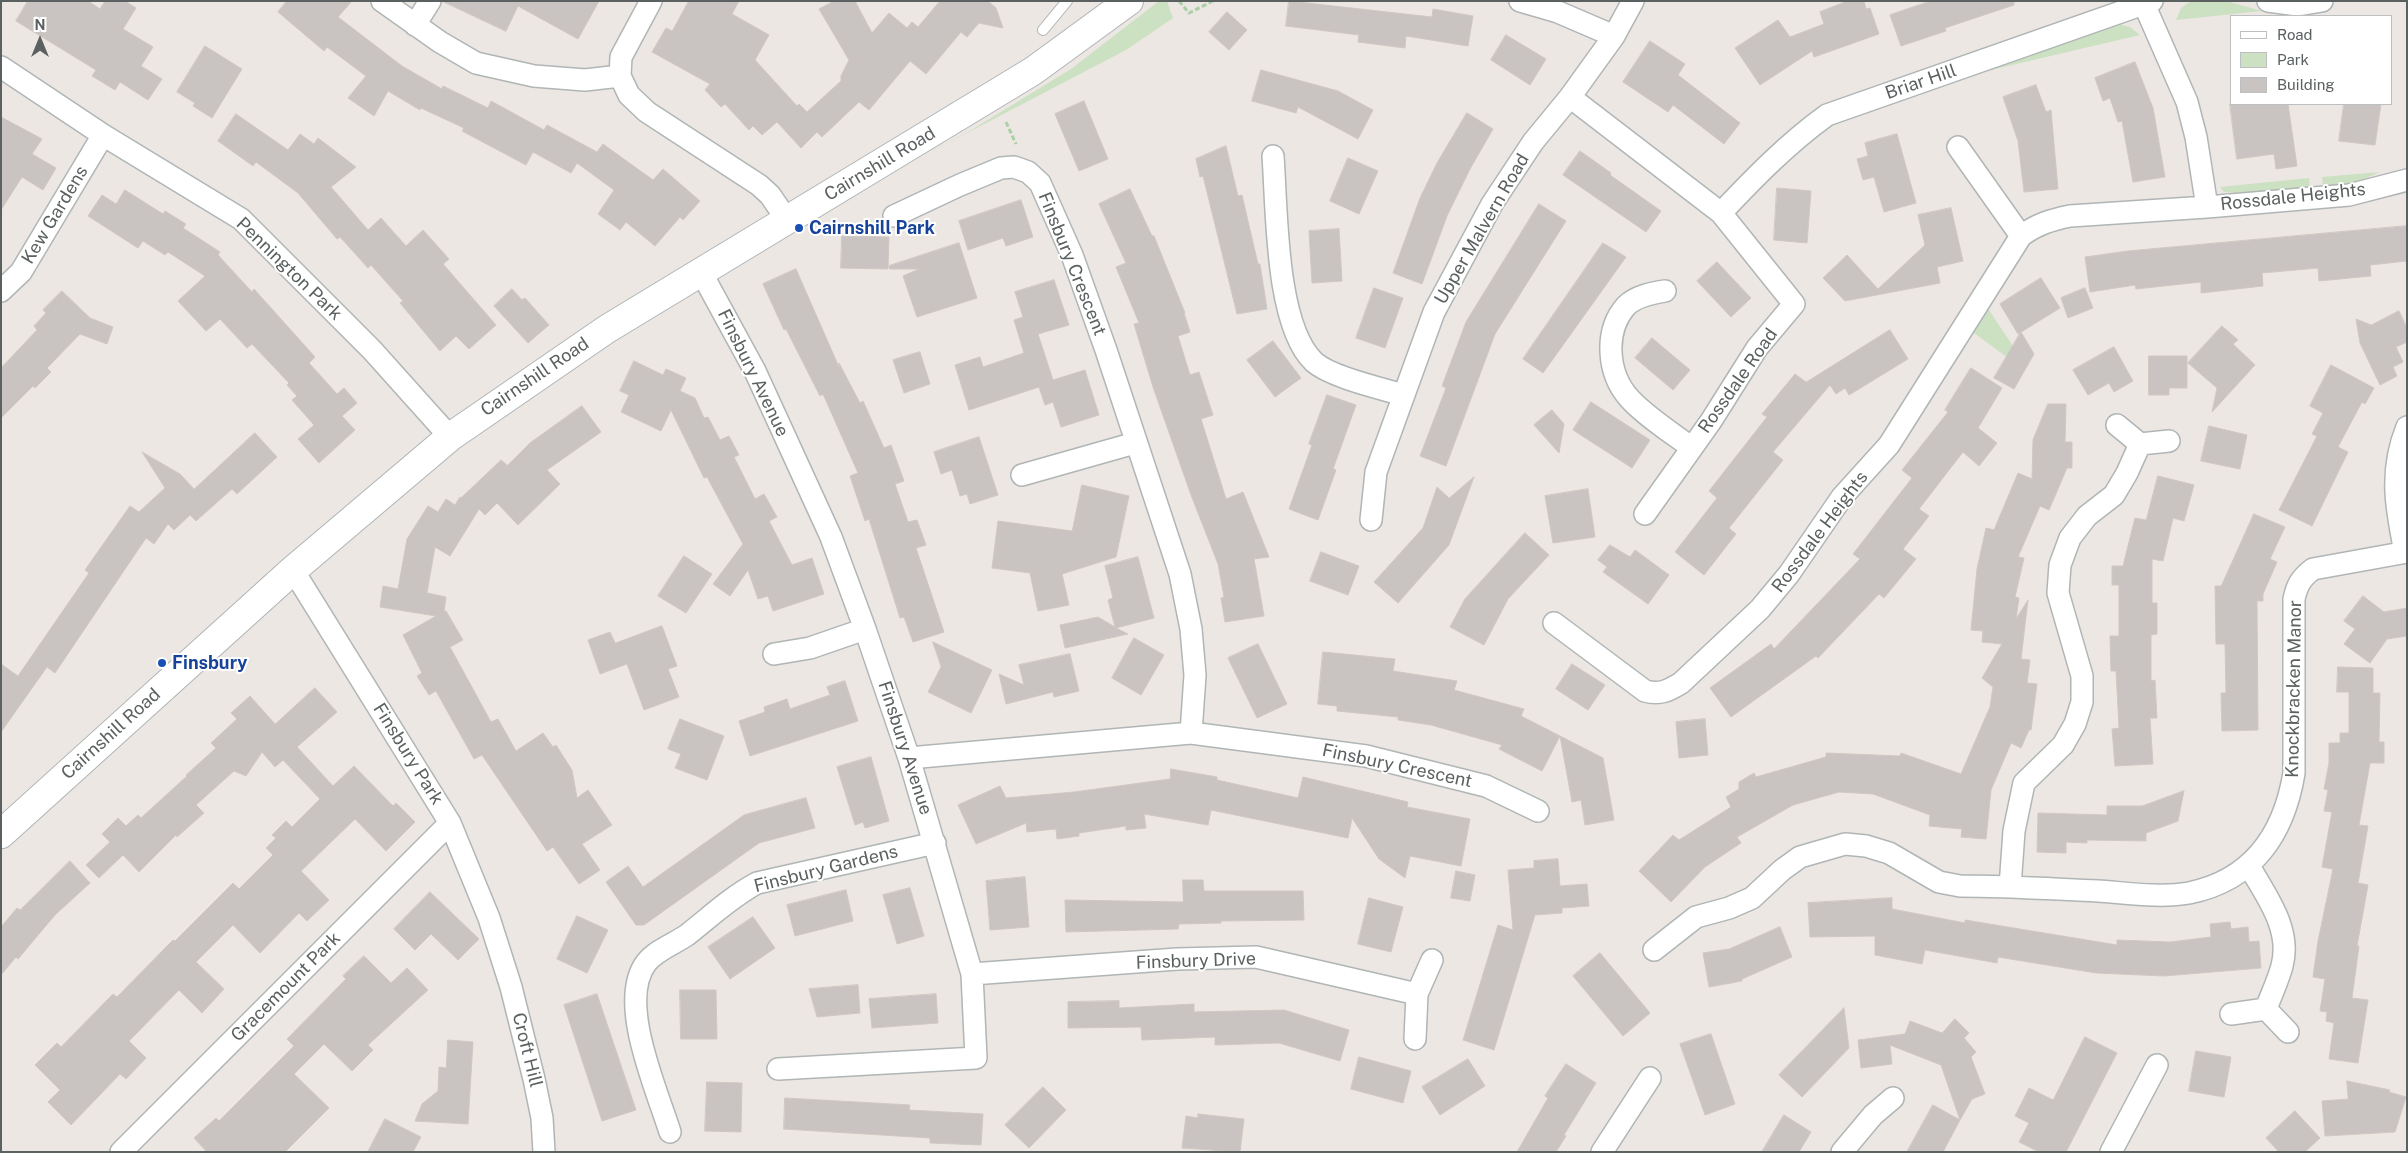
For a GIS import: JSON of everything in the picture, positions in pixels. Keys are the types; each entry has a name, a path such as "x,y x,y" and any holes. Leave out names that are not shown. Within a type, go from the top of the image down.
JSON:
{"street":[{"path":"382,1 415,25 476,63 534,76 585,80 620,76"},
{"path":"415,25 430,1"},
{"path":"651,1 621,57 620,76 629,96 647,112 759,185 770,195 787,220"},
{"name":"Cairnshill Road","path":"1,834 293,570 450,437 600,334 1033,72 1129,1"},
{"path":"1520,1 1558,12 1614,36"},
{"name":"Upper Malvern Road","path":"1371,520 1376,472 1434,312 1492,204 1533,142 1570,97 1614,36 1633,1"},
{"path":"2268,1 2298,5 2322,1"},
{"name":"Rossdale Heights","path":"2148,2 2187,102 2196,137 2207,206"},
{"name":"Briar Hill","path":"1721,213 1770,161 1827,115 2148,2"},
{"name":"Pennington Park","path":"1,67 103,135 241,219 372,350 450,437"},
{"name":"Rossdale Road","path":"1570,97 1721,213 1794,304 1757,348 1692,448 1645,514"},
{"name":"Kew Gardens","path":"1,291 21,272 103,135"},
{"path":"1958,147 2021,236"},
{"path":"1273,156 1284,294 1296,335 1314,362 1336,374 1403,395"},
{"name":"Finsbury Crescent","path":"894,216 1001,168 1014,167 1028,172 1040,183 1072,255 1106,350 1135,443 1180,574 1191,630 1195,676 1190,733"},
{"name":"Rossdale Heights","path":"1554,623 1645,691 1656,694 1667,692 1681,683 1760,609 1789,574 1842,497 1889,445 2021,236 2032,228 2057,219 2349,195 2407,180"},
{"name":"Finsbury Avenue","path":"701,272 755,371 831,537 910,758 972,974 976,1058 778,1069"},
{"path":"1665,291 1645,295 1627,305 1616,322 1611,341 1612,361 1617,382 1629,398 1692,448"},
{"path":"2117,425 2140,444 2169,441"},
{"name":"Knockbracken Manor","path":"1654,950 1696,917 1730,908 1752,898 1800,856 1845,844 1866,846 1889,853 1940,882 1960,886 2150,894 2189,892 2226,880 2249,866 2279,827 2290,799 2294,773 2294,599 2297,586 2303,576 2313,569 2406,552 2396,509 2395,471 2407,427"},
{"path":"1022,475 1135,443"},
{"path":"2010,887 2014,831 2024,783 2063,745 2075,724 2082,702 2082,676 2058,593 2060,565 2070,538 2087,516 2114,495 2127,473 2140,444"},
{"name":"Finsbury Park","path":"293,570 450,823 500,950"},
{"path":"774,654 810,648 865,629"},
{"name":"Finsbury Crescent","path":"910,758 1190,733 1366,756 1486,786 1538,810"},
{"name":"Gracemount Park","path":"121,1152 450,823"},
{"name":"Finsbury Gardens","path":"670,1132 645,1053 637,1018 636,994 638,979 646,963 686,935 736,894 757,883 935,843"},
{"path":"2249,866 2278,916 2284,939 2283,965 2266,1009"},
{"name":"Croft Hill","path":"500,950 534,1079 542,1118 544,1152"},
{"name":"Finsbury Drive","path":"972,974 1177,959 1256,957 1417,994"},
{"path":"1415,1039 1417,994 1432,960"},
{"path":"2231,1014 2266,1009"},
{"path":"2266,1009 2288,1032"},
{"path":"2111,1152 2157,1065"},
{"path":"1602,1152 1650,1078"},
{"path":"1842,1152 1874,1115 1894,1098"}],"lane":[{"path":"1043,30 1067,1"}],"path":[{"path":"1179,1 1189,13 1213,1"}],"green space":[{"path":"1159,1 1167,1 1173,18 1126,50 921,157 968,132 1071,69"},
{"path":"2191,1 2226,1 2262,11 2176,20 2181,8"},
{"path":"2118,24 2130,27 2140,35 1978,73"},
{"path":"2380,172 2357,182 2323,186 2322,177"},
{"path":"2309,178 2310,187 2236,193 2224,192 2220,187"},
{"path":"1985,304 2015,349 2008,358 1970,330"}],"building":[{"path":"28,1 88,1 100,9 105,1 125,1 136,8 123,29 153,47 141,66 162,79 148,100 120,82 115,90 92,76 96,70 16,21"},
{"path":"287,1 352,1 338,17 402,66 442,89 443,86 488,108 491,101 544,130 547,125 597,152 603,144 653,180 663,169 700,201 683,220 680,217 655,246 626,222 620,230 598,214 614,190 577,163 571,173 533,152 526,165 462,131 464,128 421,108 420,110 388,91 374,116 348,98 366,76 327,47 324,51 278,12"},
{"path":"442,1 599,1 578,39 518,6 506,31"},
{"path":"689,1 739,1 732,14 769,35 755,60 797,106 799,104 807,112 841,81 841,76 849,60 819,9 834,1 855,1 872,33 889,13 907,28 912,22 918,27 940,1 988,1 996,8 1003,28 979,23 967,37 961,32 926,74 910,61 869,110 859,102 822,137 817,132 801,148 777,122 762,135 753,126 749,130 725,104 721,107 705,90 710,84 652,52 666,28 672,31"},
{"path":"1289,1 1432,17 1433,9 1473,16 1468,46 1406,36 1405,48 1358,42 1359,35 1286,26"},
{"path":"1848,1 1864,1 1866,9 1870,8 1879,34 1814,57 1812,51 1760,85 1735,48 1778,20 1790,37 1824,24 1820,12"},
{"path":"1931,1 2014,1 2014,5 1945,28 1946,31 1901,46 1890,15"},
{"path":"1227,12 1247,30 1229,50 1209,32"},
{"path":"1506,35 1546,59 1530,85 1491,60"},
{"path":"1650,41 1685,64 1678,75 1740,123 1724,144 1673,105 1668,112 1623,82"},
{"path":"205,46 242,69 212,118 193,106 195,103 177,92"},
{"path":"2135,62 2153,108 2165,177 2133,182 2122,121 2118,122 2110,98 2103,101 2095,78"},
{"path":"1261,70 1338,91 1373,110 1358,139 1298,107 1296,113 1252,101"},
{"path":"2036,85 2046,112 2051,110 2058,189 2024,192 2018,141 2003,97"},
{"path":"1084,101 1108,159 1079,171 1055,114"},
{"path":"2230,105 2288,105 2297,166 2276,169 2274,154 2237,159"},
{"path":"2344,105 2381,105 2375,145 2339,141"},
{"path":"1467,113 1493,129 1470,169 1447,216 1422,284 1393,273 1420,198 1437,163"},
{"path":"236,114 288,150 300,134 314,144 318,138 356,167 331,187 368,230 381,218 406,246 423,230 449,259 443,264 496,325 469,349 456,336 440,351 400,303 403,301 371,265 368,268 340,237 337,239 298,193 256,162 253,166 218,141"},
{"path":"1,117 42,139 32,154 56,168 43,190 22,177 1,210"},
{"path":"1897,134 1916,203 1884,212 1874,177 1863,180 1857,159 1868,156 1865,143"},
{"path":"1226,146 1238,196 1242,195 1258,264 1260,264 1267,309 1237,314 1203,176 1200,177 1196,159"},
{"path":"1580,151 1661,211 1646,232 1563,175"},
{"path":"1348,158 1378,171 1359,214 1330,201"},
{"path":"1777,188 1811,191 1807,243 1774,240"},
{"path":"1130,189 1152,236 1154,236 1185,313 1190,332 1178,336 1190,375 1199,372 1213,415 1201,419 1226,499 1243,492 1269,557 1254,559 1264,616 1225,622 1221,598 1224,597 1218,564 1191,495 1153,387 1134,324 1139,323 1116,267 1126,263 1099,204"},
{"path":"125,190 163,214 165,211 186,224 183,228 220,252 218,255 252,292 254,289 315,357 309,363 337,394 344,388 357,403 342,416 355,430 319,463 298,439 314,425 292,400 297,396 287,385 289,383 252,344 247,348 220,319 206,331 178,301 205,276 168,252 165,255 143,241 138,248 88,216 102,195 116,204"},
{"path":"1021,200 1033,237 1006,246 1003,238 968,250 959,221"},
{"path":"1539,204 1566,221 1495,334 1446,466 1420,456 1446,388 1442,386 1466,322"},
{"path":"1951,208 1963,261 1937,267 1940,283 1845,301 1823,278 1847,255 1878,289 1925,245 1918,215"},
{"path":"2407,226 2407,261 2370,265 2371,276 2319,281 2318,268 2262,273 2263,286 2201,293 2201,282 2136,289 2135,285 2090,292 2085,257 2128,251"},
{"path":"1339,229 1342,281 1312,283 1309,231"},
{"path":"842,236 889,237 888,269 841,268"},
{"path":"959,243 977,298 917,317 903,276 919,269 890,269 889,266"},
{"path":"1603,243 1626,257 1543,373 1523,359"},
{"path":"1717,262 1751,298 1731,317 1697,281"},
{"path":"796,269 839,367 839,363 860,403 863,401 884,448 891,445 904,481 895,484 908,522 917,520 926,545 916,548 944,632 913,642 904,617 900,618 869,519 865,521 850,476 858,473 823,394 820,396 786,329 784,330 763,284"},
{"path":"2041,278 2060,308 2018,334 2000,304"},
{"path":"1054,280 1069,325 1038,334 1053,380 1085,370 1099,415 1061,427 1053,402 1045,405 1039,387 969,410 955,365 980,357 983,367 1024,353 1014,320 1023,317 1015,292"},
{"path":"1374,288 1403,298 1385,348 1356,338"},
{"path":"2085,288 2093,308 2068,318 2061,298"},
{"path":"512,289 522,300 525,298 549,325 528,343 494,306"},
{"path":"62,291 90,318 113,327 107,344 80,334 47,368 51,372 35,388 33,386 1,418 1,368 37,330 34,326 46,313 43,310"},
{"path":"2399,311 2407,328 2407,342 2396,347 2403,362 2393,367 2397,376 2380,385 2360,343 2356,319 2371,325"},
{"path":"2222,326 2238,340 2233,344 2255,365 2212,412 2217,388 2188,363"},
{"path":"1890,330 1908,359 1849,395 1845,388 1836,394 1830,385 1773,452 1783,460 1729,528 1736,534 1704,575 1675,552 1717,498 1709,491 1767,417 1762,414 1795,374 1806,382"},
{"path":"2021,332 2034,354 2014,389 1994,378"},
{"path":"1652,338 1690,370 1673,390 1635,358"},
{"path":"1273,341 1301,378 1275,397 1247,360"},
{"path":"2114,347 2133,381 2114,392 2109,383 2088,395 2073,370"},
{"path":"920,352 930,384 904,393 893,360"},
{"path":"2149,356 2187,356 2187,388 2169,388 2169,395 2149,395"},
{"path":"634,361 663,375 666,369 686,378 680,391 695,398 704,418 708,417 720,440 729,436 739,455 734,457 755,499 764,494 777,517 769,521 792,565 812,558 824,594 773,611 768,596 758,599 748,570 730,596 713,584 743,544 707,477 704,478 671,410 661,431 621,412 629,395 620,391"},
{"path":"2331,365 2374,388 2365,404 2362,402 2338,447 2348,452 2312,526 2279,510 2317,436 2312,434 2323,413 2310,406"},
{"path":"1971,368 2002,388 1978,428 1997,443 1979,466 1963,452 1919,509 1929,516 1903,549 1916,559 1884,598 1879,594 1818,658 1816,656 1731,717 1710,688 1771,644 1774,649 1860,559 1853,554 1912,478 1902,470 1948,412 1945,410"},
{"path":"1327,395 1356,405 1333,469 1336,470 1318,520 1289,509 1312,445 1309,444"},
{"path":"1591,402 1650,440 1632,468 1573,430"},
{"path":"2048,404 2066,404 2065,442 2072,442 2072,468 2067,468 2049,510 2040,506 2018,557 2024,558 2015,597 2019,598 2016,619 2028,600 2021,659 2030,660 2027,683 2037,684 2031,730 2029,730 2021,748 2011,743 1991,790 1986,839 1961,837 1962,829 1929,826 1930,815 1873,794 1839,792 1793,805 1737,837 1741,843 1705,867 1671,902 1639,871 1673,835 1679,840 1731,807 1726,797 1739,789 1739,782 1754,773 1756,777 1826,757 1826,753 1900,756 1901,753 1961,774 1990,707 1993,687 1982,678 2002,644 1982,642 1983,631 1971,630 1977,569 1986,528 1994,530 2018,473 2032,479 2033,440"},
{"path":"582,406 601,432 547,470 560,484 518,525 497,503 485,515 479,509 450,556 435,547 427,593 446,597 444,612 446,611 463,640 450,647 491,722 498,719 516,751 543,733 553,747 556,745 572,770 577,798 588,790 612,825 582,844 600,870 579,884 553,847 547,851 482,755 474,759 436,691 429,695 417,676 422,673 403,635 436,616 380,607 383,586 398,589 407,539 428,506 438,512 446,499 455,505 460,497 501,460 507,465 506,467 530,443"},
{"path":"1552,410 1564,424 1559,453 1534,425"},
{"path":"2209,426 2247,435 2240,469 2201,461"},
{"path":"255,433 277,457 237,494 232,489 196,521 190,515 174,530 168,524 154,544 146,538 55,673 47,667 1,732 1,664 18,676 89,573 85,570 130,506 139,512 165,488 142,452 180,474 194,489"},
{"path":"979,437 998,495 970,504 967,494 960,496 952,470 941,474 934,452"},
{"path":"2158,476 2194,485 2184,521 2173,518 2163,561 2152,559 2152,603 2157,603 2157,634 2151,635 2151,681 2155,680 2157,718 2150,718 2153,764 2115,766 2112,729 2119,728 2116,671 2111,671 2110,636 2119,636 2119,585 2112,585 2112,566 2123,566 2135,518 2146,520"},
{"path":"1474,477 1449,545 1398,603 1374,582 1423,528 1437,487 1449,498"},
{"path":"1082,485 1129,496 1116,557 1062,574 1069,605 1038,611 1030,573 992,568 998,521 1072,531"},
{"path":"1588,489 1595,537 1553,543 1545,496"},
{"path":"2254,514 2285,527 2270,559 2277,562 2263,594 2263,601 2257,601 2258,730 2222,731 2221,693 2226,693 2225,644 2216,644 2215,586 2221,586"},
{"path":"1525,533 1549,555 1508,599 1484,645 1450,627 1465,599"},
{"path":"1610,545 1630,557 1635,550 1669,575 1648,604 1603,572 1607,567 1598,560"},
{"path":"1321,552 1359,566 1348,595 1310,581"},
{"path":"684,556 712,574 686,613 658,596"},
{"path":"1138,557 1154,618 1116,628 1128,634 1065,648 1060,625 1098,617 1115,627 1108,600 1113,598 1105,566"},
{"path":"2363,596 2384,612 2407,608 2407,636 2387,639 2370,663 2344,644 2355,629 2344,621"},
{"path":"662,626 677,666 668,669 679,697 644,710 627,664 600,674 588,640 610,632 615,643"},
{"path":"1134,638 1164,655 1141,695 1112,678"},
{"path":"933,642 992,670 971,713 928,692 941,667"},
{"path":"1258,644 1287,704 1257,718 1228,658"},
{"path":"1323,652 1395,659 1393,671 1457,681 1454,690 1524,709 1521,716 1603,758 1614,820 1585,825 1581,800 1572,802 1560,736 1542,771 1499,749 1502,745 1431,725 1398,720 1398,717 1337,711 1337,706 1318,704"},
{"path":"1070,654 1079,691 1054,697 1053,692 1006,704 999,674 1024,685 1019,665"},
{"path":"1572,664 1605,685 1588,710 1556,689"},
{"path":"2338,667 2373,668 2373,693 2380,693 2379,742 2384,742 2384,763 2370,763 2359,825 2368,826 2358,883 2368,885 2357,946 2359,946 2352,998 2368,1000 2358,1063 2329,1059 2334,1023 2326,1021 2327,1012 2320,1011 2325,979 2313,977 2318,941 2333,869 2322,867 2332,812 2324,811 2328,790 2324,789 2329,763 2329,743 2340,743 2340,733 2349,733 2349,692 2337,692"},
{"path":"845,681 858,721 750,756 739,721 765,712 764,707 787,699 790,709 830,695 827,687"},
{"path":"315,688 337,712 297,747 333,786 354,766 393,806 396,803 415,822 386,851 355,819 301,871 329,900 307,921 299,913 260,953 233,925 196,962 224,989 202,1013 179,990 129,1041 146,1058 126,1079 120,1074 71,1125 48,1102 60,1090 35,1065 57,1043 61,1047 113,994 117,997 233,883 239,889 273,855 266,848 276,838 272,835 286,821 292,827 320,799 283,760 275,767 262,752 246,776 234,771 196,805 204,813 177,837 176,835 139,872 123,855 99,878 86,865 110,842 102,834 118,818 126,826 138,815 141,818 187,776 216,748 211,743 237,719 231,713 250,696 275,724"},
{"path":"680,719 724,736 707,780 675,768 681,754 668,749"},
{"path":"1705,719 1708,755 1679,758 1676,722"},
{"path":"871,757 889,821 865,828 863,822 855,825 837,767"},
{"path":"1171,769 1217,777 1217,780 1298,798 1303,777 1408,802 1407,807 1470,819 1461,866 1410,856 1405,878 1379,859 1352,818 1348,838 1211,810 1208,825 1144,814 1146,828 1126,830 1126,826 1079,833 1079,836 1057,839 1056,829 1027,832 1026,823 976,844 958,805 1000,786 1006,798 1074,792 1170,779"},
{"path":"2184,791 2178,821 2146,833 2146,841 2087,840 2087,843 2066,842 2066,853 2037,852 2038,813 2107,815 2107,806 2142,806"},
{"path":"806,798 815,828 759,843 644,925 636,925 606,882 628,866 643,887 744,815"},
{"path":"1558,859 1560,886 1587,884 1589,906 1562,908 1562,913 1535,915 1494,1050 1463,1040 1498,925 1513,930 1508,870 1534,868 1534,861"},
{"path":"70,861 90,883 55,915 18,959 16,957 1,975 1,927 17,908 20,910"},
{"path":"1456,871 1475,875 1470,901 1451,898"},
{"path":"1025,877 1029,927 990,930 986,881"},
{"path":"1183,880 1203,880 1204,891 1303,891 1304,920 1221,921 1221,923 1179,924 1178,929 1066,932 1065,900 1183,902"},
{"path":"910,888 924,936 897,944 883,895"},
{"path":"846,890 853,921 795,936 787,905"},
{"path":"430,892 479,939 458,960 431,934 415,950 394,929"},
{"path":"1369,898 1403,907 1391,952 1358,944"},
{"path":"1892,898 1892,909 1965,923 1965,920 2117,945 2117,940 2170,942 2211,937 2210,924 2230,922 2231,929 2248,927 2249,942 2259,941 2261,968 2164,976 2096,973 1998,957 1997,963 1925,950 1922,964 1875,955 1875,936 1810,937 1808,903"},
{"path":"577,916 608,930 587,973 557,959"},
{"path":"753,917 775,948 730,979 708,947"},
{"path":"1780,927 1792,957 1742,979 1742,981 1709,987 1703,953 1729,949"},
{"path":"1600,953 1650,1013 1623,1036 1573,976"},
{"path":"364,956 391,983 407,968 428,990 368,1045 373,1050 352,1071 324,1044 294,1074 329,1108 285,1152 207,1152 194,1138 216,1118 219,1121 294,1046 287,1039 346,979 343,976"},
{"path":"858,985 860,1013 817,1017 809,989"},
{"path":"680,990 716,990 717,1039 681,1039"},
{"path":"597,994 636,1110 602,1121 564,1005"},
{"path":"936,994 938,1023 872,1028 869,999"},
{"path":"1119,1001 1119,1008 1194,1004 1194,1012 1284,1010 1349,1030 1340,1061 1279,1043 1215,1045 1215,1037 1142,1040 1141,1027 1068,1028 1068,1002"},
{"path":"1844,1008 1849,1048 1802,1097 1779,1075"},
{"path":"1955,1019 1969,1033 1964,1038 1976,1052 1971,1057 1985,1094 1972,1099 1960,1120 1941,1065 1890,1045 1892,1064 1861,1068 1858,1040 1905,1034 1910,1021 1942,1033"},
{"path":"1711,1034 1735,1104 1705,1115 1680,1044"},
{"path":"2085,1037 2117,1053 2066,1152 2039,1152 2019,1142 2029,1123 2015,1116 2029,1088 2053,1100"},
{"path":"448,1040 473,1042 468,1124 415,1121 422,1104 438,1091 439,1067 446,1068"},
{"path":"2196,1051 2231,1057 2224,1097 2189,1091"},
{"path":"1359,1057 1411,1071 1403,1103 1351,1089"},
{"path":"1468,1059 1485,1086 1440,1115 1422,1087"},
{"path":"1566,1064 1596,1083 1564,1135 1566,1136 1556,1152 1517,1152 1548,1098 1545,1096"},
{"path":"2347,1081 2390,1090 2389,1092 2406,1097 2395,1132 2325,1136 2322,1101 2348,1099"},
{"path":"707,1082 742,1083 741,1132 705,1131"},
{"path":"1043,1087 1066,1110 1029,1148 1005,1125"},
{"path":"785,1098 910,1105 909,1110 983,1114 981,1145 930,1143 930,1138 784,1129"},
{"path":"1933,1105 1960,1120 1943,1152 1907,1152"},
{"path":"2295,1111 2320,1138 2305,1152 2279,1152 2266,1138"},
{"path":"1198,1114 1244,1119 1240,1152 1182,1148 1186,1116 1198,1118"},
{"path":"1784,1115 1811,1132 1799,1152 1762,1152"},
{"path":"385,1119 421,1137 413,1152 368,1152"}],"place":[{"name":"Cairnshill Park","path":"799,228"},
{"name":"Finsbury","path":"162,663"}]}
